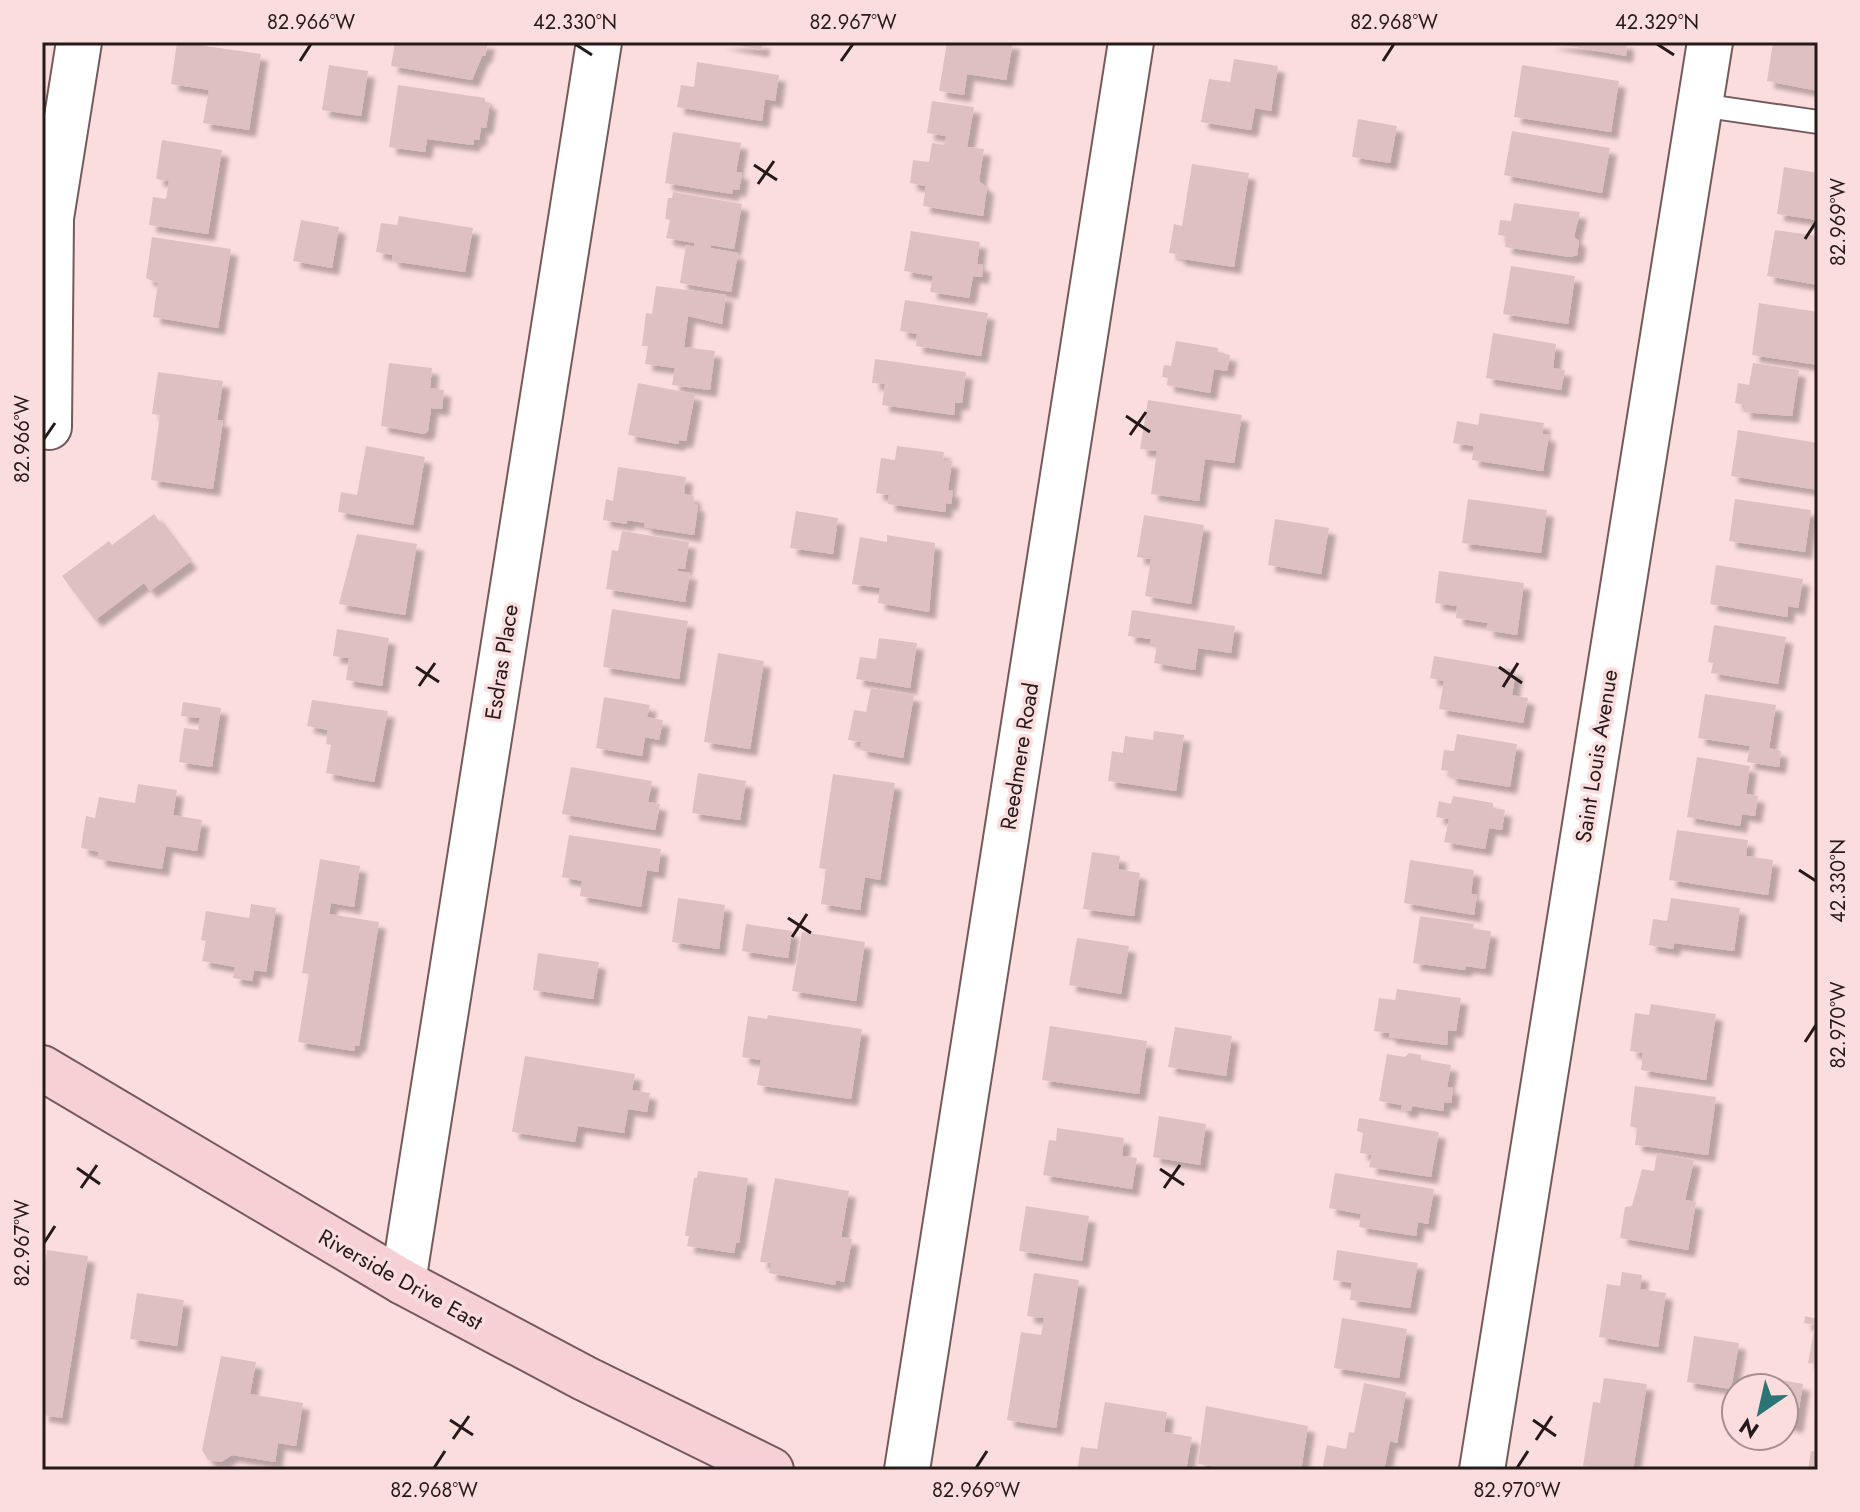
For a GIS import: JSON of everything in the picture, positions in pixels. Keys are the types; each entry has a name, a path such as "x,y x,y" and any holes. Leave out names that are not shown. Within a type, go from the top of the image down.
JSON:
{"main road":[{"name":"Riverside Drive East","path":"42,1068 403,1282 584,1378 771,1470"}],"street":[{"path":"49,427 51,218 79,42"},
{"name":"Esdras Place","path":"403,1282 599,42"},
{"name":"Reedmere Road","path":"907,1470 1131,42"},
{"name":"Saint Louis Avenue","path":"1482,1470 1710,42"}],"lane":[{"path":"1700,105 1818,122"}],"building":[{"path":"177,42 261,54 249,130 203,123 209,90 171,84"},
{"path":"395,42 488,42 485,56 482,56 472,80 391,66"},
{"path":"719,42 763,42 762,50"},
{"path":"947,42 1013,42 1006,80 967,74 964,95 939,91"},
{"path":"1546,42 1627,42 1626,56"},
{"path":"1773,42 1818,42 1818,91 1767,81"},
{"path":"1234,59 1278,66 1271,111 1255,108 1251,130 1201,122 1209,79 1230,82"},
{"path":"697,62 779,75 775,101 765,99 762,121 677,107 681,85 694,87"},
{"path":"329,65 368,71 361,116 322,110"},
{"path":"1522,65 1619,81 1611,132 1514,117"},
{"path":"398,85 485,98 485,102 490,103 486,128 481,127 479,140 474,139 473,145 427,139 425,152 389,147"},
{"path":"932,101 974,107 967,147 984,149 979,181 987,188 983,216 923,206 926,186 910,183 913,160 929,162 932,143 944,145 946,136 927,133"},
{"path":"1358,119 1397,126 1390,163 1352,157"},
{"path":"1512,131 1610,148 1602,193 1504,175"},
{"path":"673,132 741,143 736,172 742,173 739,190 733,189 732,194 665,183"},
{"path":"162,140 222,150 208,234 149,225 153,197 166,199 169,181 156,179"},
{"path":"1192,164 1249,173 1234,267 1177,258 1178,254 1169,253 1174,224 1182,226"},
{"path":"1784,167 1818,173 1818,220 1777,214"},
{"path":"673,192 742,204 734,249 711,245 710,248 738,253 731,292 680,283 686,245 694,247 694,243 666,238 670,220 665,219 668,198 672,198"},
{"path":"1514,203 1580,212 1574,237 1579,241 1577,255 1570,257 1505,247 1506,236 1498,235 1500,220 1511,221"},
{"path":"399,216 473,228 465,272 392,261 392,255 376,252 381,223 397,225"},
{"path":"301,220 339,227 332,268 293,261"},
{"path":"1775,230 1818,236 1818,285 1767,276"},
{"path":"911,231 980,242 977,264 983,265 982,277 973,276 969,298 930,292 933,276 904,271"},
{"path":"152,237 231,249 218,328 153,317 158,283 146,278"},
{"path":"1511,266 1575,276 1568,324 1503,314"},
{"path":"656,286 726,295 722,324 688,316 684,347 715,351 710,390 672,385 675,368 645,364 648,346 642,346 646,313 652,314"},
{"path":"905,300 988,313 981,356 916,346 917,334 900,331"},
{"path":"1759,303 1818,312 1818,365 1752,355"},
{"path":"1493,333 1556,344 1553,368 1565,370 1561,390 1486,378"},
{"path":"1176,341 1218,348 1218,352 1230,355 1227,371 1214,369 1210,393 1167,385 1168,378 1162,377 1164,365 1171,366"},
{"path":"875,359 966,372 962,403 955,403 954,415 882,405 885,384 872,383"},
{"path":"389,363 432,368 430,388 444,390 442,409 431,408 428,431 424,434 381,426"},
{"path":"1753,363 1799,370 1792,416 1743,412 1745,405 1735,403 1738,383 1749,385"},
{"path":"158,372 223,381 217,420 223,420 213,489 151,480 160,415 152,414"},
{"path":"638,383 695,394 686,441 679,440 678,444 628,435"},
{"path":"1148,400 1242,415 1234,463 1205,459 1199,501 1151,494 1157,451 1140,449"},
{"path":"1480,413 1544,423 1542,434 1549,435 1543,471 1472,460 1474,446 1453,443 1457,421 1478,425"},
{"path":"1738,430 1818,443 1818,490 1731,476"},
{"path":"366,446 425,457 413,525 338,512 341,492 357,495"},
{"path":"897,446 944,452 943,460 952,461 948,490 953,491 951,504 946,503 945,512 888,504 889,495 876,493 881,458 895,460"},
{"path":"618,467 686,477 684,494 694,496 693,503 698,506 694,535 644,527 645,523 627,520 627,524 603,520 606,499 613,501"},
{"path":"1468,499 1547,510 1541,553 1462,543"},
{"path":"1735,499 1811,510 1805,552 1729,541"},
{"path":"796,511 838,518 833,554 790,548"},
{"path":"154,514 190,562 150,591 144,583 95,620 62,576 109,541 112,545"},
{"path":"1144,515 1204,525 1191,604 1145,596 1151,559 1137,557"},
{"path":"1275,519 1329,528 1321,574 1268,565"},
{"path":"622,531 689,542 685,569 678,568 677,571 690,573 685,602 606,589 612,550 618,551"},
{"path":"357,534 417,544 405,615 339,604"},
{"path":"887,535 935,543 929,612 878,603 880,588 852,584 860,537 887,542"},
{"path":"1716,565 1803,579 1798,608 1788,606 1787,617 1710,604"},
{"path":"1439,571 1524,583 1517,635 1486,630 1488,623 1456,618 1457,606 1435,603"},
{"path":"612,609 688,621 679,679 603,667"},
{"path":"1132,610 1235,626 1231,653 1198,648 1195,670 1154,663 1157,645 1150,643 1151,639 1128,636"},
{"path":"1714,625 1786,637 1778,684 1711,673 1713,663 1708,662"},
{"path":"337,629 389,638 382,686 346,680 349,658 333,656"},
{"path":"879,638 917,643 910,688 856,679 860,657 876,659"},
{"path":"718,653 764,661 750,749 704,742"},
{"path":"1434,656 1516,670 1512,695 1528,698 1523,723 1439,709 1444,681 1430,678"},
{"path":"871,688 914,695 903,758 860,750 861,742 848,740 854,710 866,712"},
{"path":"1705,694 1776,705 1769,748 1781,751 1779,767 1747,762 1750,746 1698,738"},
{"path":"604,697 650,705 647,717 663,720 659,740 645,737 642,756 596,748"},
{"path":"312,700 388,711 374,782 326,773 331,745 326,744 328,730 307,726"},
{"path":"183,702 221,708 212,767 179,762 184,728 198,730 200,718 181,716"},
{"path":"1154,731 1184,735 1176,791 1108,781 1112,751 1123,753 1125,736 1153,740"},
{"path":"1457,734 1517,744 1510,787 1449,777 1450,771 1441,770 1444,750 1454,751"},
{"path":"1697,757 1750,766 1746,794 1758,796 1755,816 1742,814 1740,826 1687,817"},
{"path":"571,767 652,781 648,802 660,804 655,830 562,814"},
{"path":"698,773 746,781 740,820 692,813"},
{"path":"833,774 895,783 880,880 865,877 860,910 821,904 826,869 819,868"},
{"path":"138,784 177,790 173,815 202,820 197,851 166,846 162,869 98,859 99,852 81,848 86,816 95,818 99,797 135,803"},
{"path":"1453,796 1493,803 1493,808 1505,810 1502,830 1489,828 1485,849 1444,842 1449,819 1436,817 1439,801 1451,804"},
{"path":"1677,830 1748,840 1746,856 1773,860 1768,895 1669,880"},
{"path":"569,835 661,849 658,872 647,870 641,907 580,896 582,881 562,877"},
{"path":"1092,852 1120,856 1118,869 1140,873 1134,916 1083,909"},
{"path":"320,859 360,866 354,907 331,903 329,914 379,922 359,1046 355,1045 354,1051 298,1042 309,974 302,973"},
{"path":"1410,860 1474,870 1471,894 1477,895 1474,915 1404,903"},
{"path":"678,898 725,905 719,949 672,942"},
{"path":"1671,898 1740,908 1734,951 1674,943 1673,949 1649,945 1653,919 1667,921"},
{"path":"251,904 276,908 266,972 254,970 252,981 233,978 235,967 202,961 206,941 201,940 206,911 249,918"},
{"path":"1420,916 1474,924 1473,929 1491,931 1485,969 1466,966 1465,970 1413,963"},
{"path":"746,924 792,931 788,958 742,951"},
{"path":"802,932 865,942 856,1001 792,991"},
{"path":"1077,938 1129,946 1121,994 1069,985"},
{"path":"538,953 599,962 593,999 533,990"},
{"path":"1397,989 1461,998 1456,1031 1448,1030 1447,1045 1389,1037 1389,1033 1374,1031 1379,998 1395,1000"},
{"path":"1651,1004 1716,1014 1706,1080 1641,1070 1643,1053 1630,1051 1635,1013 1649,1015"},
{"path":"768,1015 862,1029 851,1099 757,1085 761,1060 742,1057 748,1016 767,1019"},
{"path":"1050,1026 1147,1041 1139,1094 1042,1080"},
{"path":"1175,1027 1232,1036 1226,1076 1168,1067"},
{"path":"1409,1053 1421,1055 1421,1060 1451,1065 1447,1087 1453,1088 1451,1103 1444,1102 1443,1111 1412,1106 1411,1111 1401,1110 1402,1105 1379,1101 1387,1054 1405,1057"},
{"path":"525,1056 635,1074 632,1090 650,1093 647,1112 628,1109 624,1133 578,1126 575,1142 512,1132"},
{"path":"1635,1086 1716,1097 1708,1155 1635,1145 1637,1128 1630,1126"},
{"path":"1159,1116 1206,1124 1200,1165 1153,1157"},
{"path":"1359,1118 1439,1132 1431,1177 1369,1167 1372,1155 1360,1153 1363,1133 1357,1131"},
{"path":"1057,1128 1124,1138 1122,1156 1137,1158 1132,1189 1043,1175 1049,1140 1056,1141"},
{"path":"1657,1153 1694,1160 1685,1200 1696,1202 1688,1250 1620,1238 1625,1207 1632,1206 1642,1169 1654,1171"},
{"path":"698,1171 748,1178 739,1243 736,1243 734,1253 687,1246 689,1236 685,1236 694,1178 697,1178"},
{"path":"1335,1173 1434,1189 1428,1224 1418,1222 1416,1236 1359,1227 1361,1214 1329,1208"},
{"path":"775,1178 849,1191 841,1237 852,1239 844,1282 836,1280 835,1285 769,1273 771,1263 760,1262"},
{"path":"1026,1206 1089,1216 1082,1261 1019,1251"},
{"path":"47,1250 88,1256 62,1418 42,1415 42,1281"},
{"path":"1337,1250 1418,1263 1410,1308 1350,1300 1352,1283 1333,1280"},
{"path":"1622,1272 1642,1275 1640,1289 1666,1293 1658,1347 1599,1337 1607,1284 1620,1286"},
{"path":"1034,1273 1079,1280 1056,1428 1007,1420 1021,1332 1041,1335 1044,1318 1027,1316"},
{"path":"137,1293 184,1300 177,1346 130,1339"},
{"path":"1805,1316 1818,1319 1818,1364 1808,1363 1815,1325 1804,1323"},
{"path":"1342,1318 1407,1329 1399,1378 1334,1368"},
{"path":"1694,1336 1739,1343 1734,1372 1720,1372 1720,1387 1687,1382"},
{"path":"221,1356 256,1362 250,1394 303,1403 296,1446 278,1443 275,1462 232,1455 221,1462 208,1460 202,1450"},
{"path":"1604,1378 1647,1384 1633,1470 1583,1466 1593,1402 1600,1403"},
{"path":"1364,1383 1406,1392 1397,1443 1390,1441 1384,1470 1322,1470 1327,1445 1346,1449 1349,1432 1354,1433"},
{"path":"1105,1402 1167,1412 1164,1432 1192,1437 1186,1470 1077,1470 1081,1447 1097,1449"},
{"path":"1206,1406 1308,1426 1301,1470 1234,1470 1198,1464"},
{"path":"1811,1451 1818,1452 1818,1470 1808,1470"}]}
